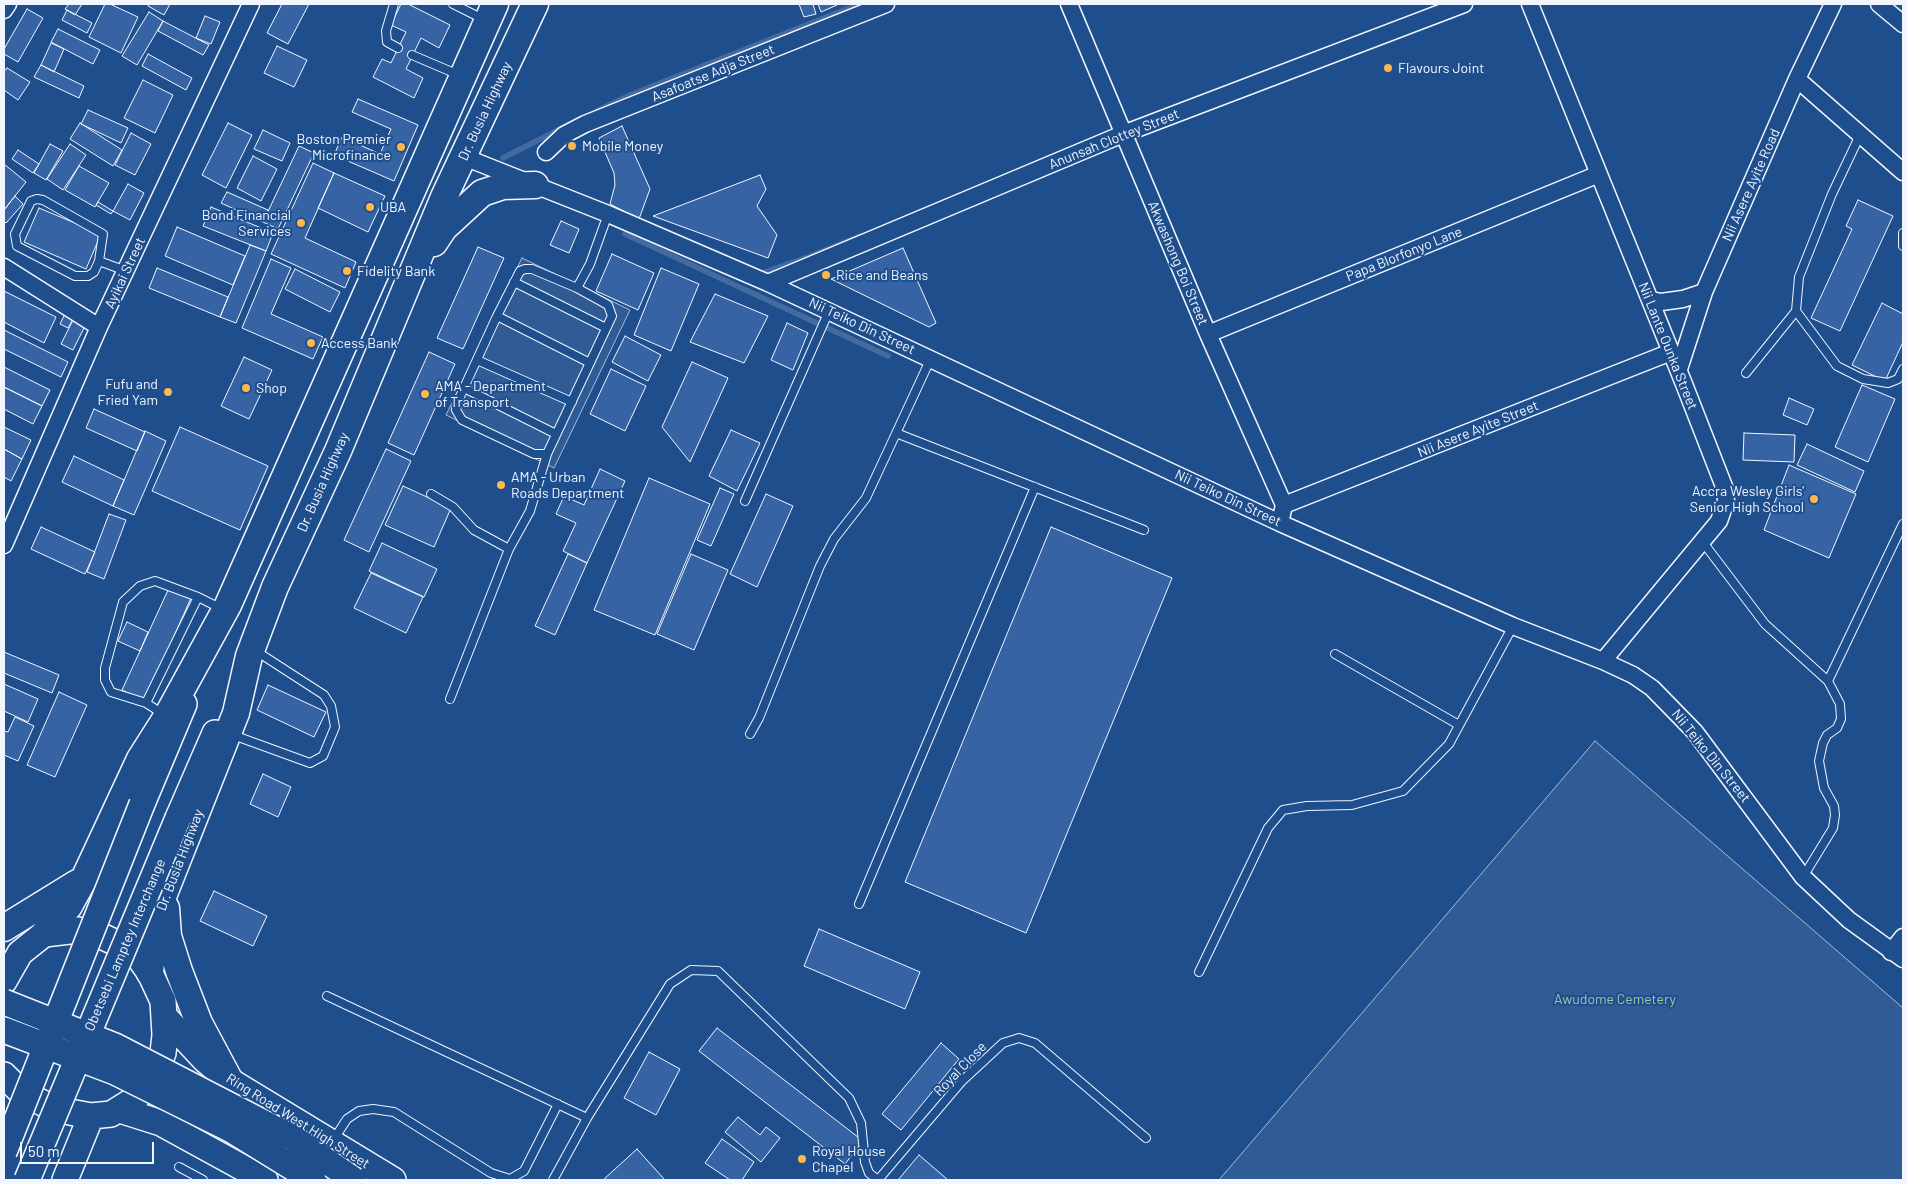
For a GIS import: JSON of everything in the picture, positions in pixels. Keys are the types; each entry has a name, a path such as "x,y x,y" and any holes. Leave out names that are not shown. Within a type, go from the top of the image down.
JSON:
{"highway":[{"path":"425,164 440,158 450,148 463,122 509,4"},
{"name":"Dr. Busia Highway","path":"150,973 153,938 164,894 228,734 236,712 251,652 276,587 338,451 444,197 535,4"},
{"path":"44,934 69,906 86,877 140,759 156,711 212,637 228,605 491,13"},
{"path":"412,275 444,228 482,193 503,186 535,185"},
{"path":"4,928 49,902 86,877"},
{"path":"164,894 168,936 179,971 199,1023 230,1081"}],"main road":[{"path":"4,1152 142,804 212,637"},
{"name":"Obetsebi Lamptey Interchange","path":"27,1180 178,818 251,652"},
{"path":"4,1075 20,1091 54,1109 101,1116 120,1110 141,1092 156,1070 163,1053 165,1035 163,1001 150,973 140,959 112,939 78,930 44,934 20,953 6,973"},
{"name":"Ring Road West High Street","path":"4,1002 115,1046 293,1138 354,1180"},
{"name":"Ring Road West High Street","path":"164,1016 205,1060 230,1081 393,1180"},
{"path":"4,1030 115,1072 232,1130 312,1180"},
{"path":"120,1110 161,1123 264,1180"},
{"path":"66,1180 91,1116"}],"street":[{"path":"4,10 8,4"},
{"name":"Ayikai Street","path":"4,545 99,327 251,4"},
{"name":"Asafoatse Adja Street","path":"546,152 564,135 585,124 886,4"},
{"name":"Akwashong Boi Street","path":"1069,4 1208,334 1284,505"},
{"name":"Anunsah Clottey Street","path":"768,282 1123,134 1464,4"},
{"name":"Nii Lante Ounka Street","path":"1530,4 1679,369 1725,489 1726,501 1724,511 1702,541 1647,604 1603,661"},
{"name":"Nii Asere Ayite Road","path":"1679,369 1704,292 1797,79 1833,4"},
{"path":"1879,4 1903,24"},
{"path":"1797,79 1903,172"},
{"name":"Nii Teiko Din Street","path":"464,157 608,214 768,282 1280,523 1513,626 1603,661 1652,688 1695,732 1803,877 1849,920 1897,955"},
{"name":"Papa Blorfonyo Lane","path":"1208,334 1599,174"},
{"path":"4,267 99,327"},
{"path":"1650,300 1660,302 1683,299 1704,292"},
{"name":"Nii Asere Ayite Street","path":"1284,505 1672,352"},
{"path":"1280,523 1284,505"},
{"path":"1897,955 1903,937"}],"lane":[{"path":"394,4 386,32 387,42 398,48"},
{"path":"453,4 491,13"},
{"path":"412,55 462,76"},
{"path":"1746,373 1796,311 1799,277 1832,194 1860,135"},
{"path":"43,200 103,234 99,260 94,272 88,276 75,276 17,246 15,234 31,202 43,200"},
{"path":"577,288 590,264 608,214"},
{"path":"1903,233 1903,246"},
{"path":"99,260 126,271"},
{"path":"450,699 509,549 530,511 547,454 612,316 611,310 604,302 577,288 532,269 520,270 464,388 456,410 462,420 534,454 547,454"},
{"path":"514,282 606,328"},
{"path":"745,501 829,311"},
{"path":"1796,311 1836,366 1864,379 1888,383 1898,379 1903,369"},
{"path":"497,316 590,363"},
{"path":"750,734 759,718 820,566 834,540 866,498 931,358"},
{"path":"477,360 572,402"},
{"path":"464,388 556,434"},
{"path":"896,432 1144,530"},
{"path":"859,904 1035,487"},
{"path":"431,494 453,507 474,530 509,549"},
{"path":"1828,681 1903,524"},
{"path":"1702,541 1765,624 1828,681 1840,704 1841,719 1837,728 1827,735 1823,742 1819,761 1824,788 1834,806 1836,815 1833,828 1803,877"},
{"path":"198,597 156,711 111,692 105,680 105,668 123,602 140,586 155,581 198,597 216,606 228,605"},
{"path":"1199,972 1268,828 1283,810 1307,806 1352,805 1403,790 1449,744 1513,626"},
{"path":"228,734 236,735 310,763 323,756 335,727 331,706 324,695 251,652"},
{"path":"1335,654 1459,725"},
{"path":"553,1180 587,1118 670,984 691,970 718,971 849,1098 861,1123 865,1162 869,1173 878,1180"},
{"path":"327,996 587,1118"},
{"name":"Royal Close","path":"878,1180 962,1080 1004,1043 1019,1038 1035,1043 1146,1138"},
{"path":"332,1142 347,1118 359,1111 373,1109 394,1112 491,1173 510,1179 524,1171 558,1104"},
{"path":"178,1167 202,1180"}],"shaded area":[{"path":"522,258 630,310 554,468 446,415"},
{"name":"Awudome Cemetery","path":"1595,741 1903,1008 1903,1180 1219,1180"}],"building":[{"path":"69,4 82,4 75,15 65,9"},
{"path":"105,4 110,4 138,17 121,53 89,37"},
{"path":"149,4 170,4 164,15 148,6"},
{"path":"282,4 309,4 288,44 267,33"},
{"path":"401,4 408,4 450,25 439,48 421,38 406,69 423,78 414,98 373,77 382,59 391,63 406,32 391,25"},
{"path":"799,4 813,4 816,14 804,17"},
{"path":"818,4 836,4 837,5 821,12"},
{"path":"27,9 43,18 18,62 4,54 4,49"},
{"path":"67,10 92,23 87,33 62,20"},
{"path":"149,12 163,21 137,65 122,56"},
{"path":"205,16 220,22 211,44 196,38"},
{"path":"163,21 209,45 203,55 158,31"},
{"path":"58,29 100,50 93,64 51,42"},
{"path":"51,43 64,49 54,72 41,65"},
{"path":"277,46 307,60 294,87 264,73"},
{"path":"148,54 192,78 186,90 142,66"},
{"path":"41,65 84,86 79,98 34,77"},
{"path":"7,68 30,82 18,100 4,90 4,72"},
{"path":"143,80 173,95 155,133 124,118"},
{"path":"358,99 418,125 394,181 334,155 342,137 380,154 391,129 352,112"},
{"path":"88,110 128,128 121,143 81,124"},
{"path":"80,123 122,150 113,166 70,139"},
{"path":"228,123 252,135 226,188 202,175"},
{"path":"622,126 650,189 639,219 610,204 615,185 614,173 599,138"},
{"path":"263,130 290,143 282,161 254,149"},
{"path":"131,133 151,144 135,175 115,165"},
{"path":"50,144 63,151 46,180 34,173"},
{"path":"70,144 86,155 63,190 47,179"},
{"path":"299,146 314,153 278,229 263,222"},
{"path":"18,150 39,164 33,173 12,159"},
{"path":"253,156 277,169 261,201 237,188"},
{"path":"313,163 334,173 305,238 356,262 345,288 271,254"},
{"path":"4,164 26,182 4,210"},
{"path":"79,166 109,183 95,207 65,190"},
{"path":"334,173 385,196 368,232 318,208"},
{"path":"760,175 766,189 757,206 777,235 768,258 653,216"},
{"path":"128,184 144,193 130,220 113,211"},
{"path":"227,192 268,210 263,222 221,203"},
{"path":"15,196 23,204 6,223 4,221 4,210"},
{"path":"1858,200 1893,216 1840,331 1811,318 1852,229 1846,226"},
{"path":"98,202 113,211 111,214 96,205"},
{"path":"211,207 273,233 266,251 203,226"},
{"path":"39,208 101,234 86,269 24,242"},
{"path":"561,221 579,229 569,253 550,245"},
{"path":"177,227 245,256 233,285 165,256"},
{"path":"250,245 266,251 236,323 220,317"},
{"path":"478,247 504,258 463,349 437,338"},
{"path":"903,248 936,323 929,327 831,279"},
{"path":"612,254 654,273 638,310 596,291"},
{"path":"271,259 291,268 271,314 323,337 313,359 242,328"},
{"path":"157,268 228,297 220,317 149,288"},
{"path":"661,268 699,284 671,351 634,335"},
{"path":"295,269 340,292 330,312 285,289"},
{"path":"4,291 56,317 44,343 4,322"},
{"path":"715,294 768,316 744,363 690,342"},
{"path":"1882,303 1903,314 1903,342 1885,381 1852,365"},
{"path":"66,312 75,316 68,328 60,324"},
{"path":"75,316 87,322 73,350 61,344"},
{"path":"787,323 808,333 793,370 771,360"},
{"path":"4,330 68,362 61,377 4,349"},
{"path":"625,336 661,355 648,381 612,362"},
{"path":"429,352 455,364 414,455 388,443"},
{"name":"Shop","path":"244,357 272,370 249,419 221,406"},
{"path":"692,362 728,378 690,462 662,427"},
{"path":"4,367 50,390 42,406 4,387"},
{"path":"611,369 646,386 625,431 590,414"},
{"path":"1862,385 1895,399 1868,462 1835,447"},
{"path":"4,387 42,406 33,424 4,409"},
{"path":"1789,398 1814,409 1807,425 1783,415"},
{"path":"94,409 145,432 137,451 86,428"},
{"path":"4,427 31,440 22,459 4,449"},
{"path":"180,427 268,466 240,530 152,491"},
{"path":"731,430 760,443 737,491 709,476"},
{"path":"145,431 166,441 134,515 113,506"},
{"path":"1744,433 1795,435 1794,462 1743,460"},
{"path":"1807,444 1864,471 1855,492 1797,465"},
{"path":"4,449 22,459 11,481 4,477"},
{"path":"386,449 411,461 369,552 344,540"},
{"path":"74,456 124,480 113,506 62,482"},
{"path":"1789,465 1856,494 1829,558 1764,530"},
{"path":"600,469 625,481 587,563 563,551 576,523 556,514 564,496 584,505"},
{"path":"649,478 710,504 655,635 594,610"},
{"path":"403,486 451,508 434,547 385,525"},
{"path":"720,488 734,494 711,546 697,540"},
{"path":"766,494 793,506 757,587 730,574"},
{"path":"109,514 126,520 104,579 87,572"},
{"path":"41,527 95,552 85,574 31,549"},
{"path":"1051,527 1172,578 1026,933 905,882"},
{"path":"382,543 437,569 424,597 369,571"},
{"path":"568,554 587,563 555,635 535,626"},
{"path":"691,554 728,570 694,650 657,634"},
{"path":"371,573 423,597 406,633 354,608"},
{"path":"169,588 191,598 145,701 122,690"},
{"path":"127,622 148,632 140,651 118,641"},
{"path":"4,652 59,675 52,693 4,673"},
{"path":"4,684 38,699 28,722 4,711"},
{"path":"268,685 326,712 314,737 257,710"},
{"path":"59,692 87,705 55,777 27,765"},
{"path":"15,717 34,726 18,761 4,755 4,731 8,732"},
{"path":"263,774 291,787 278,817 250,804"},
{"path":"214,891 267,916 253,946 200,921"},
{"path":"819,929 920,972 905,1009 804,966"},
{"path":"717,1028 863,1141 845,1164 699,1051"},
{"path":"941,1043 959,1059 901,1130 882,1114"},
{"path":"649,1052 680,1069 656,1115 624,1098"},
{"path":"738,1117 760,1135 766,1127 780,1138 761,1162 725,1132"},
{"path":"722,1139 754,1162 742,1180 730,1180 705,1163"},
{"path":"637,1149 665,1180 603,1180"},
{"path":"919,1155 948,1180 898,1180"}],"waterway":[{"path":"597,111 630,95 859,4"},
{"path":"503,158 562,128"},
{"path":"625,234 888,356"},
{"path":"756,271 762,273 860,236"}],"place":[{"name":"Flavours Joint","path":"1388,68"},
{"name":"Mobile Money","path":"572,146"},
{"name":"Boston Premier Microfinance","path":"401,147"},
{"name":"UBA","path":"370,207"},
{"name":"Bond Financial Services","path":"301,223"},
{"name":"Fidelity Bank","path":"347,271"},
{"name":"Rice and Beans","path":"826,275"},
{"name":"Access Bank","path":"311,343"},
{"name":"Shop","path":"246,388"},
{"name":"Fufu and Fried Yam","path":"168,392"},
{"name":"AMA - Department of Transport","path":"425,394"},
{"name":"AMA - Urban Roads Department","path":"501,485"},
{"name":"Accra Wesley Girls' Senior High School","path":"1814,499"},
{"name":"Royal House Chapel","path":"802,1159"}]}
